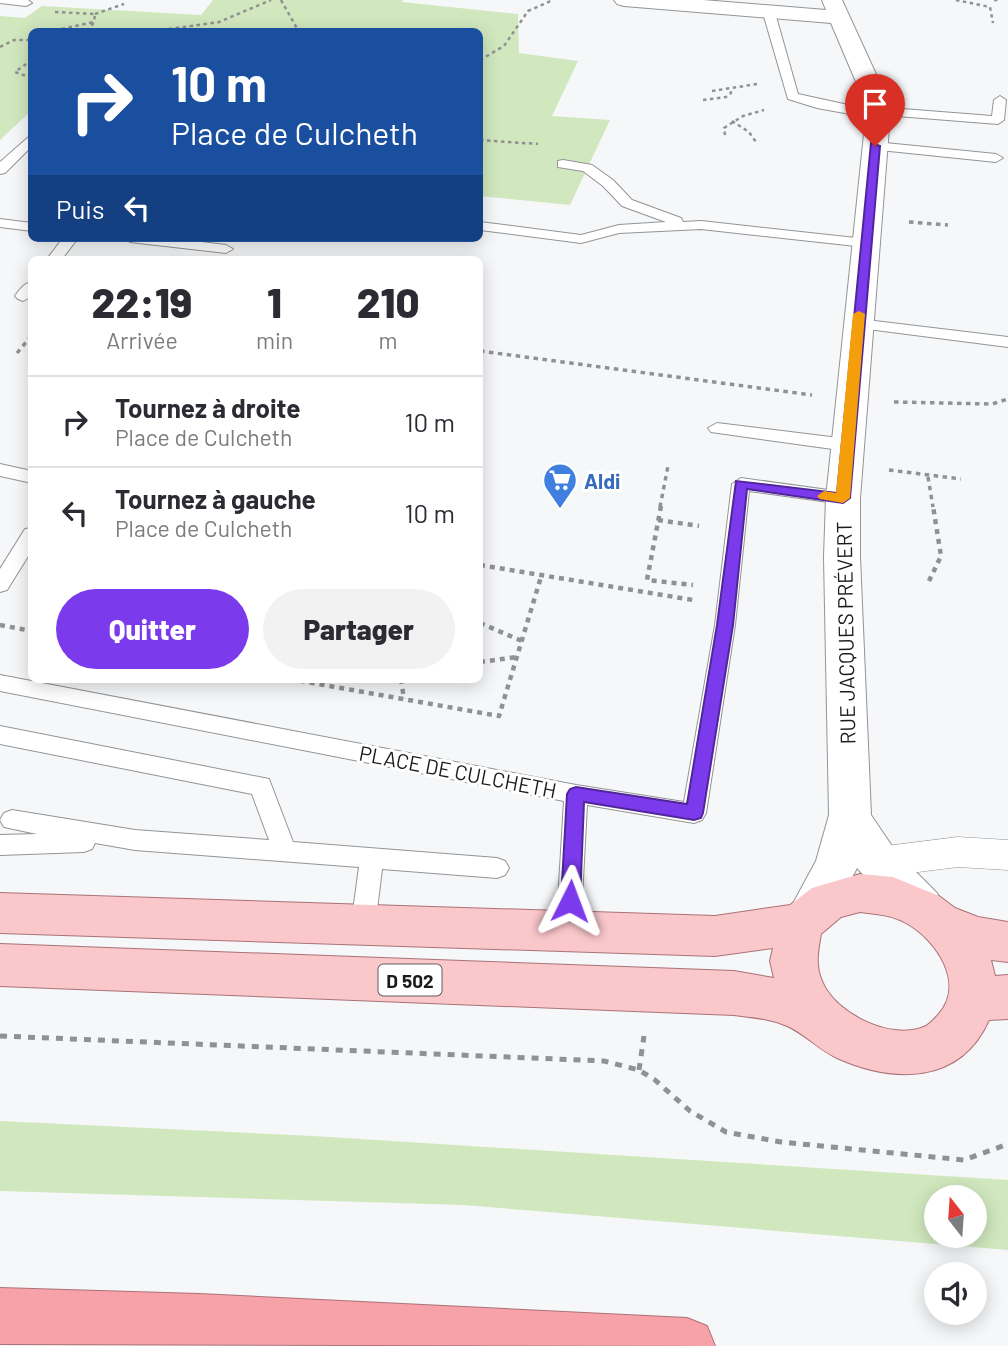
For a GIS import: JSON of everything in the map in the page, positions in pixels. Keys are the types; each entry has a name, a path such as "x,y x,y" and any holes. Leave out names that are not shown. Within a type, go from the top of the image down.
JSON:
{"highway":[{"path":"0,1316 199,1322 687,1346"}],"main road":[{"path":"931,915 953,934 966,955 973,977 990,998 966,1019 952,1036 933,1047 910,1053 884,1052 859,1045 835,1033 816,1016 803,998 792,961 793,942 806,917 829,899 849,893 872,892 894,896 976,937 1008,942"},
{"path":"0,913 715,936 806,917"},
{"name":"D 502","path":"0,965 734,993 785,1002 816,1016"}],"street":[{"path":"624,0 769,13 836,9"},
{"name":"RUE JACQUES PRÉVERT","path":"806,917 837,865 850,815 842,557 843,498 877,124 874,96 836,9"},
{"name":"RUE JACQUES PRÉVERT","path":"850,815 855,828 878,862 931,915"},
{"path":"878,862 958,852 1008,855"}],"lane":[{"path":"1,0 26,3"},
{"path":"769,13 792,96 996,158"},
{"path":"877,124 998,120 1000,100"},
{"path":"0,170 28,142"},
{"path":"563,164 587,169 608,183 627,203 657,216 695,226"},
{"path":"0,222 28,226"},
{"path":"483,226 581,239 619,229 695,226 865,243"},
{"path":"56,256 68,242"},
{"path":"165,242 226,249"},
{"path":"858,324 1008,342"},
{"path":"717,428 847,454"},
{"path":"0,470 28,476"},
{"name":"PLACE DE CULCHETH","path":"0,683 576,794 694,813 728,598 741,484 843,498"},
{"path":"0,585 28,540"},
{"path":"0,735 261,786 285,852"},
{"path":"576,794 570,901 595,932"},
{"path":"12,820 135,840 497,868"},
{"path":"0,845 135,840"},
{"path":"363,926 372,858"}],"path":[{"path":"187,28 219,22 271,0"},
{"path":"281,0 297,28"},
{"path":"483,58 504,46 528,10 553,0"},
{"path":"956,0 990,6 993,23"},
{"path":"994,0 1000,0"},
{"path":"49,12 95,14 124,4"},
{"path":"90,28 95,14"},
{"path":"66,28 94,22"},
{"path":"0,46 28,36"},
{"path":"14,40 28,40"},
{"path":"28,63 15,72 28,77"},
{"path":"712,91 789,79"},
{"path":"703,100 726,97 731,93 729,88"},
{"path":"725,135 724,128 745,114 797,97"},
{"path":"732,121 749,132 756,142"},
{"path":"17,353 28,340"},
{"path":"483,351 852,400 992,404 1008,399"},
{"path":"847,454 928,477 961,479"},
{"path":"668,466 647,580 728,598"},
{"path":"928,477 941,556 929,581"},
{"path":"483,566 541,577 728,598"},
{"path":"313,683 499,716 541,577"},
{"path":"483,624 522,641"},
{"path":"0,625 28,630"},
{"path":"483,662 517,657"},
{"path":"402,683 404,699"},
{"path":"0,1036 604,1062 639,1070 691,1111 726,1132 781,1142 964,1160 1008,1144"}],"green space":[{"path":"213,0 403,0 402,2 518,14 519,53 578,61 552,116 610,120 570,205 483,196 483,28 28,28 28,114 0,140 0,16 25,18 42,6 201,15"},
{"path":"0,1121 313,1136 1008,1180 1008,1250 984,1248 987,1248 987,1185 924,1185 924,1243 464,1205 0,1191"}],"slow traffic":[{"path":"824,496 843,498 859,314"}],"place":[{"name":"Aldi","path":"560,510"}],"route":[{"path":"570,901 576,794 694,813 725,625 741,484 843,498 875,146"}]}
